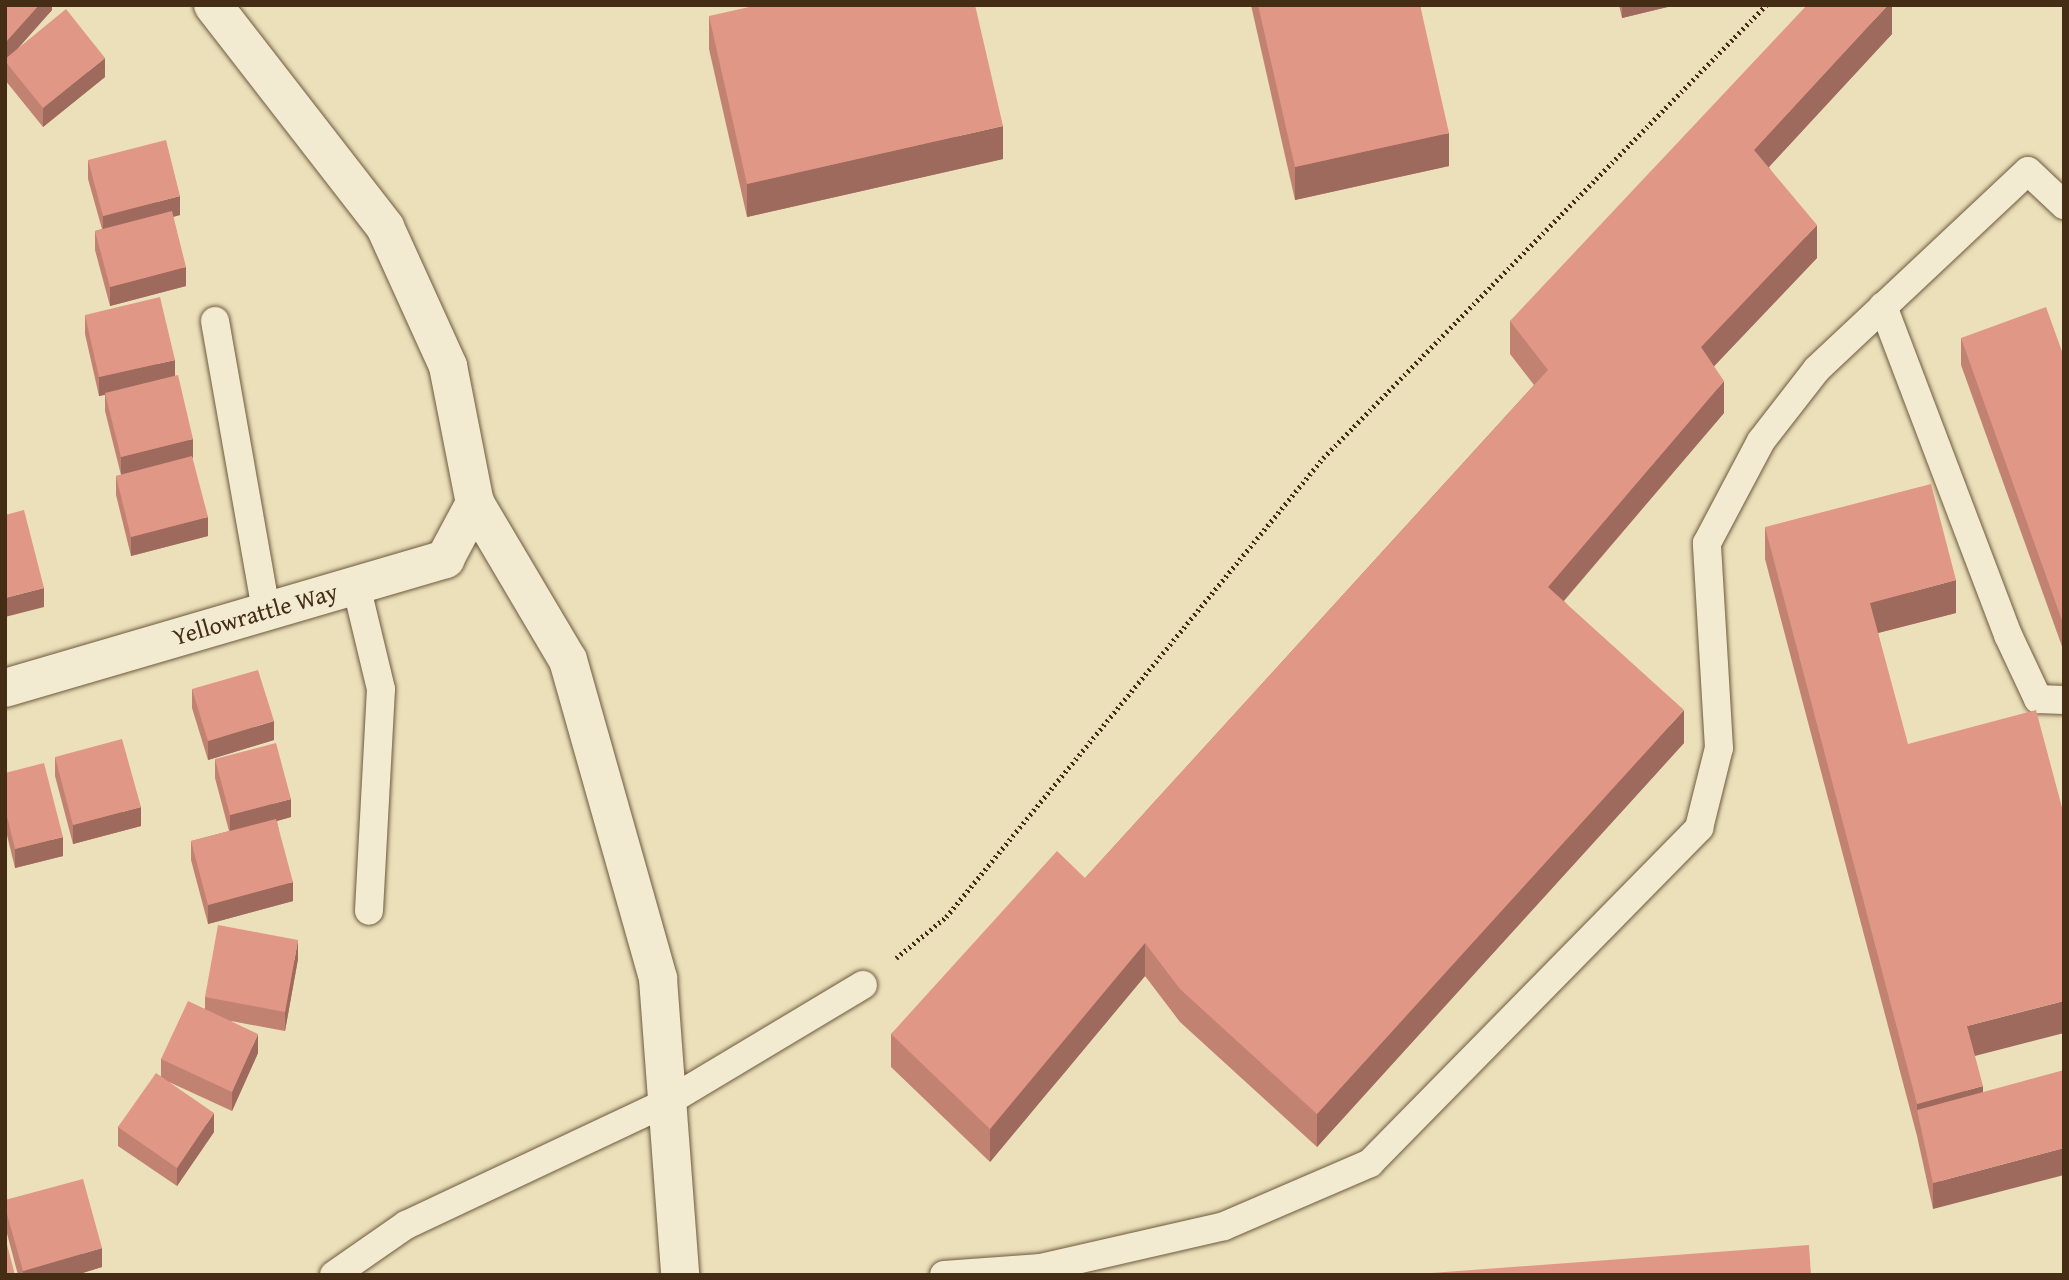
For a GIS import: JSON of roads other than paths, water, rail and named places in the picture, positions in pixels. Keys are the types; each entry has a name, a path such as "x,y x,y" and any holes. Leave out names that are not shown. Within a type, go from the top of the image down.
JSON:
{"street":[{"path":"214,5 385,228 448,366 475,503 568,660 658,979 680,1275"},
{"name":"Yellowrattle Way","path":"5,688 445,558 475,503"}],"lane":[{"path":"944,1275 1041,1268 1224,1226 1370,1163 1600,934 1699,828 1719,748 1707,543 1761,441 1817,369 2028,172 2064,205"},
{"path":"1883,306 2008,635 2038,699 2064,700"},
{"path":"215,321 266,611"},
{"path":"356,585 381,690 369,911"},
{"path":"334,1275 406,1225 669,1101 863,985"}]}
